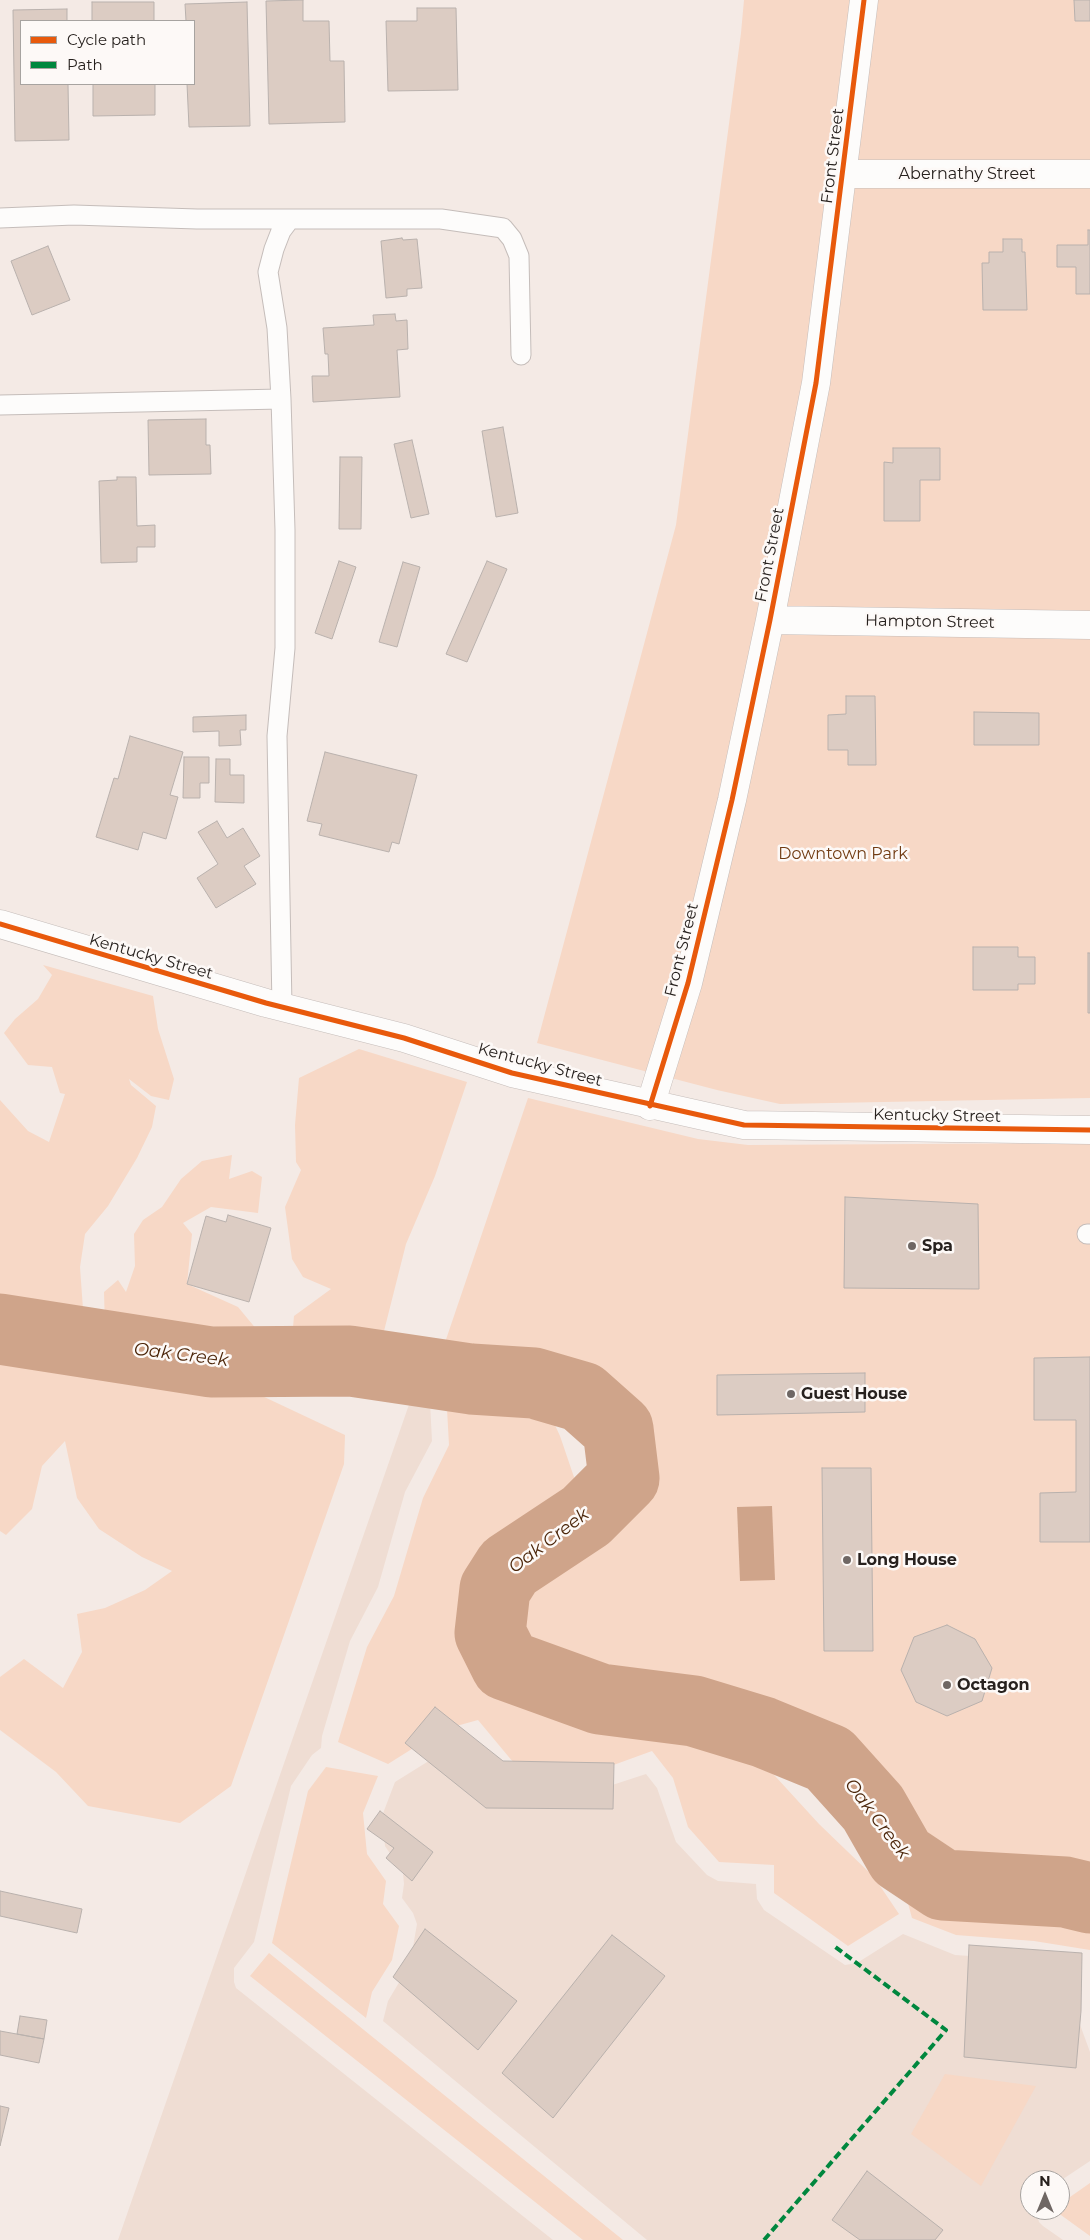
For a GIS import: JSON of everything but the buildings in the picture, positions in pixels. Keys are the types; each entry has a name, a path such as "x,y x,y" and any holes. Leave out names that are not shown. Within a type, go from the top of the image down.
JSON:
{"street":[{"name":"Front Street","path":"650,1106 688,983 732,800 770,620 816,383 844,174 864,0"},
{"name":"Abernathy Street","path":"844,174 1090,174"},
{"name":"Hampton Street","path":"770,620 1090,625"},
{"name":"Kentucky Street","path":"0,924 124,963 282,1007 404,1038 512,1073 650,1106 744,1125 1090,1130"}],"lane":[{"path":"0,218 74,215 197,219 440,219 503,228 512,239 519,256 521,355"},
{"path":"282,1007 276,736 285,648 285,530 281,399 276,328 268,272 281,231 290,219"},
{"path":"0,405 281,399"}],"shaded area":[{"path":"420,1373 429,1383 432,1441 405,1492 378,1587 350,1641 322,1736 321,1748 312,1755 291,1786 254,1942 234,1968 234,1982 236,1988 553,2240 118,2240"},
{"path":"772,1506 775,1580 740,1581 737,1507"},
{"path":"448,1749 505,1781 597,1790 646,1774 657,1788 676,1842 707,1875 718,1881 756,1884 757,1899 764,1910 845,1965 857,1963 903,1934 955,1955 1031,1960 1075,2011 1090,2052 1090,2161 1070,2174 1070,2170 1020,2170 1020,2220 1038,2220 1043,2226 1063,2240 647,2240 383,2021 388,2001 410,1964 417,1924 413,1913 402,1898 403,1873 385,1846 382,1816 395,1782"}],"green space":[{"name":"Downtown Park","path":"744,0 1090,0 1090,1098 780,1104 717,1090 537,1043 676,525"},
{"path":"43,965 153,996 158,1029 174,1079 169,1100 151,1096 129,1079 131,1085 156,1106 152,1127 137,1158 108,1206 85,1234 80,1267 83,1309 66,1329 0,1309 0,1100 28,1131 49,1142 65,1094 60,1093 52,1067 28,1065 4,1033 15,1019 38,999 52,975"},
{"path":"359,1049 467,1082 435,1176 406,1244 384,1331 291,1350 294,1316 331,1289 303,1277 292,1259 285,1207 301,1170 296,1162 295,1125 299,1078"},
{"path":"528,1098 698,1139 748,1145 1090,1143 1090,1888 1060,1881 949,1878 903,1831 833,1740 687,1693 598,1687 510,1656 502,1626 504,1594 515,1578 589,1528 634,1484 625,1421 590,1389 531,1372 437,1366"},
{"path":"232,1155 229,1179 252,1171 262,1177 258,1213 211,1207 183,1223 192,1234 187,1284 238,1307 267,1342 253,1349 225,1346 213,1336 190,1342 161,1333 153,1322 126,1340 105,1328 104,1292 118,1280 126,1292 135,1266 134,1234 143,1220 162,1207 181,1179 202,1161"},
{"path":"11,1362 133,1381 212,1379 260,1395 345,1435 344,1464 231,1786 180,1823 88,1806 56,1772 0,1730 0,1677 24,1659 63,1688 82,1652 77,1614 105,1608 145,1590 172,1571 142,1557 99,1529 77,1498 65,1441 42,1466 32,1509 6,1535 0,1531 0,1363"},
{"path":"446,1391 495,1393 548,1410 560,1436 575,1480 568,1511 525,1534 488,1564 479,1649 525,1683 581,1707 650,1705 684,1710 737,1755 765,1765 819,1824 874,1877 899,1914 848,1946 774,1893 774,1865 719,1862 688,1827 673,1778 652,1751 597,1771 518,1768 478,1720 442,1730 388,1764 338,1742 367,1647 394,1596 423,1498 449,1445"},
{"path":"326,1767 378,1776 363,1813 367,1854 386,1881 383,1904 399,1926 392,1960 372,1992 366,2018 272,1943 308,1791"},
{"path":"906,1896 1015,1900 1090,1918 1090,1950 1034,1941 956,1935 912,1918"},
{"path":"269,1953 623,2240 583,2240 250,1976"},
{"path":"945,2074 1036,2086 981,2186 911,2134"},
{"path":"1090,2183 1090,2236 1068,2220 1070,2220 1070,2197"}],"waterway":[{"name":"Oak Creek","path":"0,1329 211,1362 350,1361 471,1379 534,1383 582,1397 618,1429 624,1478 586,1516 509,1567 495,1589 490,1633 506,1665 600,1699 694,1711 763,1732 829,1759 873,1808 901,1857 943,1885 1065,1892 1090,1898"}],"marked path":[{"path":"764,2240 946,2030 834,1946"}],"cycle path":[{"path":"650,1106 688,983 732,800 770,620 816,383 864,0"},
{"path":"0,924 266,1003 404,1038 512,1073 744,1125 1090,1130"}],"place":[{"name":"Spa","path":"912,1246"},
{"name":"Guest House","path":"791,1394"},
{"name":"Long House","path":"847,1560"},
{"name":"Octagon","path":"947,1685"}]}
